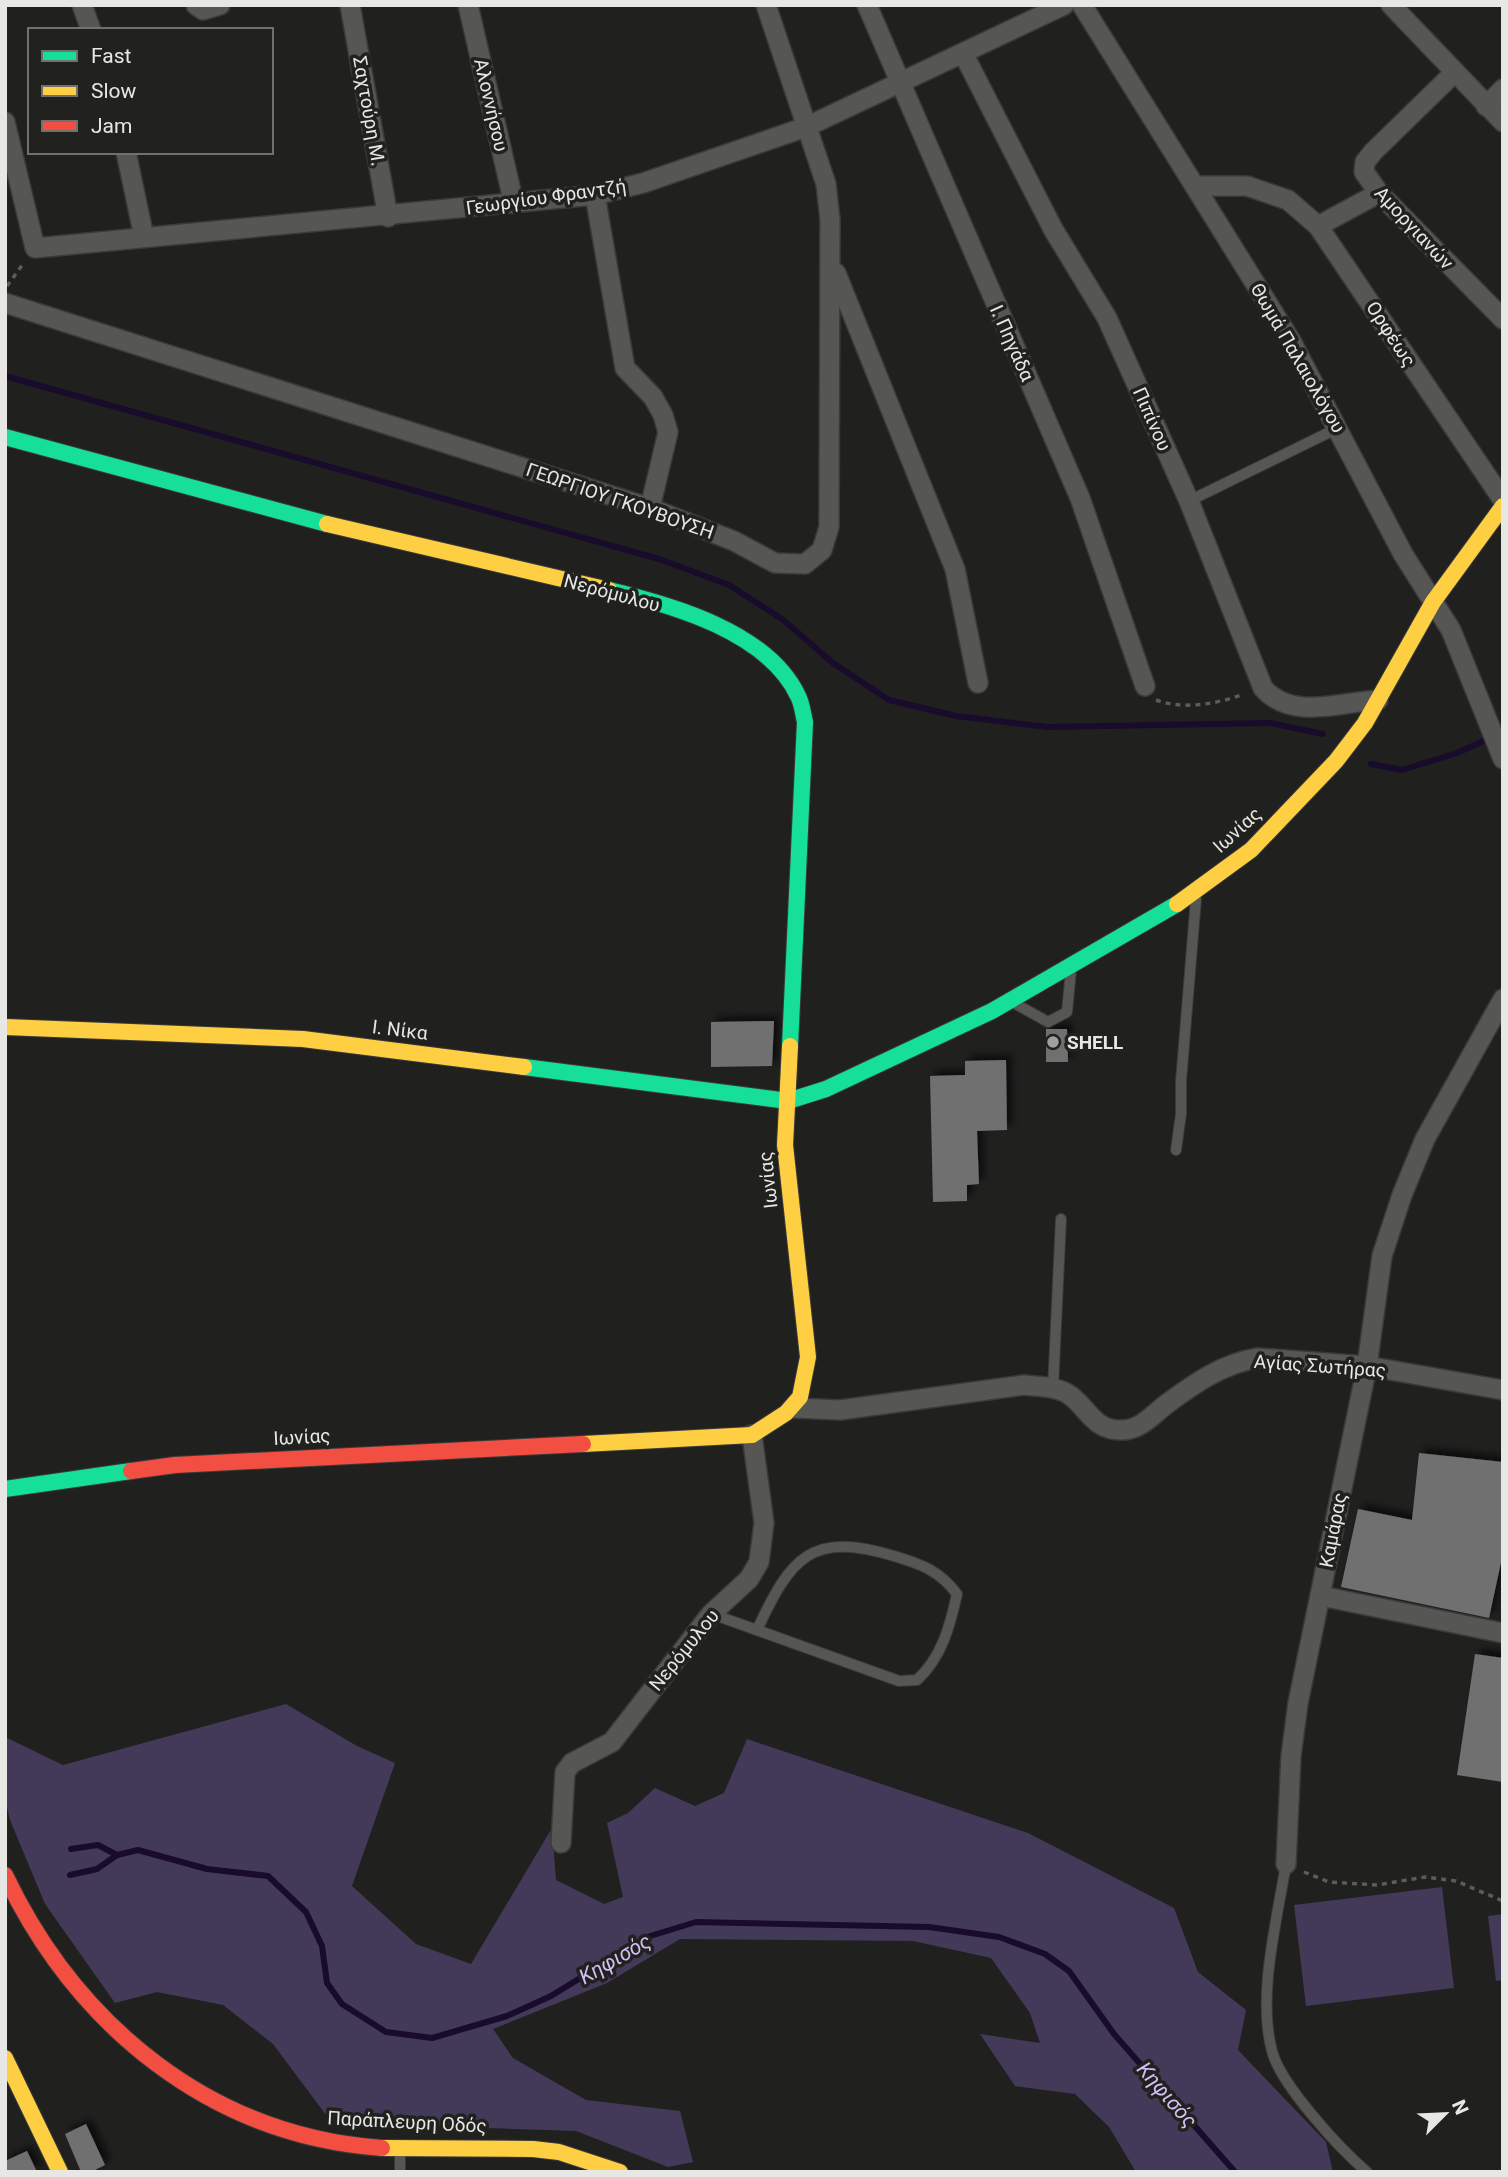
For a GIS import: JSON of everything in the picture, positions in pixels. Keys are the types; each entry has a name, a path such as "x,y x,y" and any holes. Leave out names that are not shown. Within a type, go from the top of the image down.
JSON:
{"main road":[{"name":"Νερόμυλου","path":"5,437 353,531 615,592 688,613 744,639 784,673 799,697 805,722 788,1101"},
{"name":"Ιωνίας","path":"5,1489 175,1465 752,1435 795,1408 806,1383 808,1357 785,1145 788,1101 827,1089 1010,1001 1197,892 1251,850 1336,761 1365,723 1433,602 1503,506"},
{"name":"Ι. Νίκα","path":"5,1027 303,1039 788,1101"},
{"name":"Παράπλευρη Οδός","path":"5,1875 30,1927 65,1979 108,2025 156,2062 219,2101 302,2136 339,2143 400,2147 501,2147 559,2157 620,2172"},
{"path":"5,2058 60,2172"}],"street":[{"path":"82,5 90,28"},
{"path":"196,5 203,10 220,5"},
{"name":"Σαχτούρη Μ.","path":"350,5 388,217"},
{"name":"Αλοννήσου","path":"468,5 514,204"},
{"name":"ΓΕΩΡΓΙΟΥ ΓΚΟΥΒΟΥΣΗ","path":"5,303 650,508 734,541 775,562 805,564 821,550 829,527 831,259 826,184 766,5"},
{"name":"Ι. Πηγάδα","path":"867,5 898,83 1080,498 1145,686"},
{"name":"Γεωργίου Φραντζή","path":"35,248 388,217 595,195 643,183 806,127 1064,5"},
{"name":"Θωμά Παλαιολόγου","path":"1082,5 1291,341 1403,554 1451,631 1500,751"},
{"path":"1391,5 1503,122"},
{"name":"Πιπίνου","path":"962,53 1053,229 1107,318 1189,501 1263,688"},
{"name":"Αμοργιανών","path":"1454,73 1366,162 1364,172 1379,193 1503,319"},
{"path":"1486,106 1503,89"},
{"path":"5,122 35,248"},
{"path":"126,154 144,237"},
{"name":"Ορφέως","path":"1195,186 1247,186 1288,200 1318,226 1503,499"},
{"path":"1318,226 1379,193"},
{"path":"595,195 625,368 653,397 663,415 667,432 650,508"},
{"path":"831,259 955,569 978,683"},
{"path":"1263,688 1273,700 1288,706 1314,707 1378,700"},
{"name":"Καμάρας","path":"1286,1864 1291,1756 1367,1366 1382,1256 1402,1195 1425,1139 1503,999"},
{"name":"Αγίας Σωτήρας","path":"1053,1388 1070,1395 1094,1422 1123,1430 1139,1427 1191,1387 1241,1360 1258,1358 1367,1366 1503,1390"},
{"path":"795,1408 840,1410 1024,1385 1053,1388"},
{"name":"Νερόμυλου","path":"561,1843 565,1772 572,1763 612,1742 711,1614 749,1579 759,1562 764,1523 752,1435"},
{"path":"1321,1596 1503,1633"}],"lane":[{"path":"1189,501 1338,428"},
{"path":"1176,1150 1197,892"},
{"path":"1010,1001 1048,1022 1067,1012 1072,965"},
{"path":"1053,1388 1061,1219"},
{"path":"711,1614 899,1681 917,1681 933,1666 950,1625 957,1594 948,1581 927,1566 860,1546 834,1545 815,1551 793,1565 774,1592 757,1630"},
{"path":"1286,1864 1267,2007 1272,2052 1304,2103 1342,2151 1367,2172"},
{"path":"400,2147 400,2172"}],"path":[{"path":"5,287 35,248"},
{"path":"1145,686 1157,701 1180,704 1230,699 1263,688"},
{"path":"1286,1864 1329,1882 1377,1885 1425,1877 1456,1881 1503,1901"}],"shaded area":[{"path":"286,1704 357,1746 395,1763 352,1886 416,1944 471,1964 552,1828 556,1880 604,1904 623,1897 607,1823 628,1813 655,1788 695,1806 724,1793 747,1739 1028,1833 1174,1908 1198,1972 1246,2010 1238,2050 1326,2142 1333,2172 1136,2172 1109,2127 1075,2094 1015,2086 980,2034 1040,2043 1030,2013 991,1958 913,1941 680,1939 607,1983 493,2029 513,2058 586,2100 680,2111 693,2162 668,2167 576,2131 332,2123 273,2044 223,2005 157,1992 115,2003 45,1904 10,1820 5,1799 5,1737 63,1765"},
{"path":"1442,1887 1454,1988 1306,2006 1294,1905"},
{"path":"1503,1914 1503,1980 1496,1981 1488,1916"}],"building":[{"path":"774,1021 772,1066 711,1067 711,1022"},
{"path":"1046,1029 1067,1029 1068,1062 1046,1062"},
{"path":"1006,1060 1007,1130 977,1131 979,1184 967,1185 967,1201 933,1202 930,1076 965,1075 965,1061"},
{"path":"1419,1453 1503,1462 1503,1553 1489,1618 1341,1587 1358,1509 1412,1520"},
{"path":"1475,1654 1503,1658 1503,1782 1457,1775"},
{"path":"86,2124 105,2165 91,2172 81,2172 65,2134"},
{"path":"27,2151 37,2172 5,2172 5,2161"}],"waterway":[{"path":"5,376 659,559 729,585 782,619 833,663 889,700 956,716 1048,727 1270,723 1323,734"},
{"path":"1371,764 1402,770 1457,753 1503,732"},
{"name":"Κηφισός","path":"71,1849 98,1845 117,1855"},
{"name":"Κηφισός","path":"70,1875 97,1869 117,1855 138,1850 207,1869 268,1876 306,1912 322,1946 327,1983 342,2004 386,2032 432,2038 507,2016 551,1996 647,1937 696,1922 929,1927 999,1937 1045,1954 1069,1971 1114,2034 1235,2172"}],"traffic: fast":[{"path":"5,437 327,524"},
{"path":"609,590 689,613 742,638 784,674 799,699 805,722 790,1046"},
{"path":"524,1067 788,1101 826,1089 992,1011 1177,904"},
{"path":"5,1489 131,1471"}],"traffic: slow":[{"path":"1177,904 1251,850 1336,761 1365,723 1433,602 1503,506"},
{"path":"327,524 609,590"},
{"path":"5,1027 303,1039 524,1067"},
{"path":"583,1444 752,1435 786,1413 800,1397 808,1357 785,1145 790,1046"},
{"path":"5,2058 60,2172"},
{"path":"382,2148 533,2149 559,2152 620,2172"}],"traffic: jam":[{"path":"131,1471 175,1465 583,1444"},
{"path":"5,1875 35,1930 70,1980 111,2025 156,2064 207,2096 261,2122 320,2139 382,2148"}],"place":[{"name":"SHELL","path":"1053,1042"}]}
